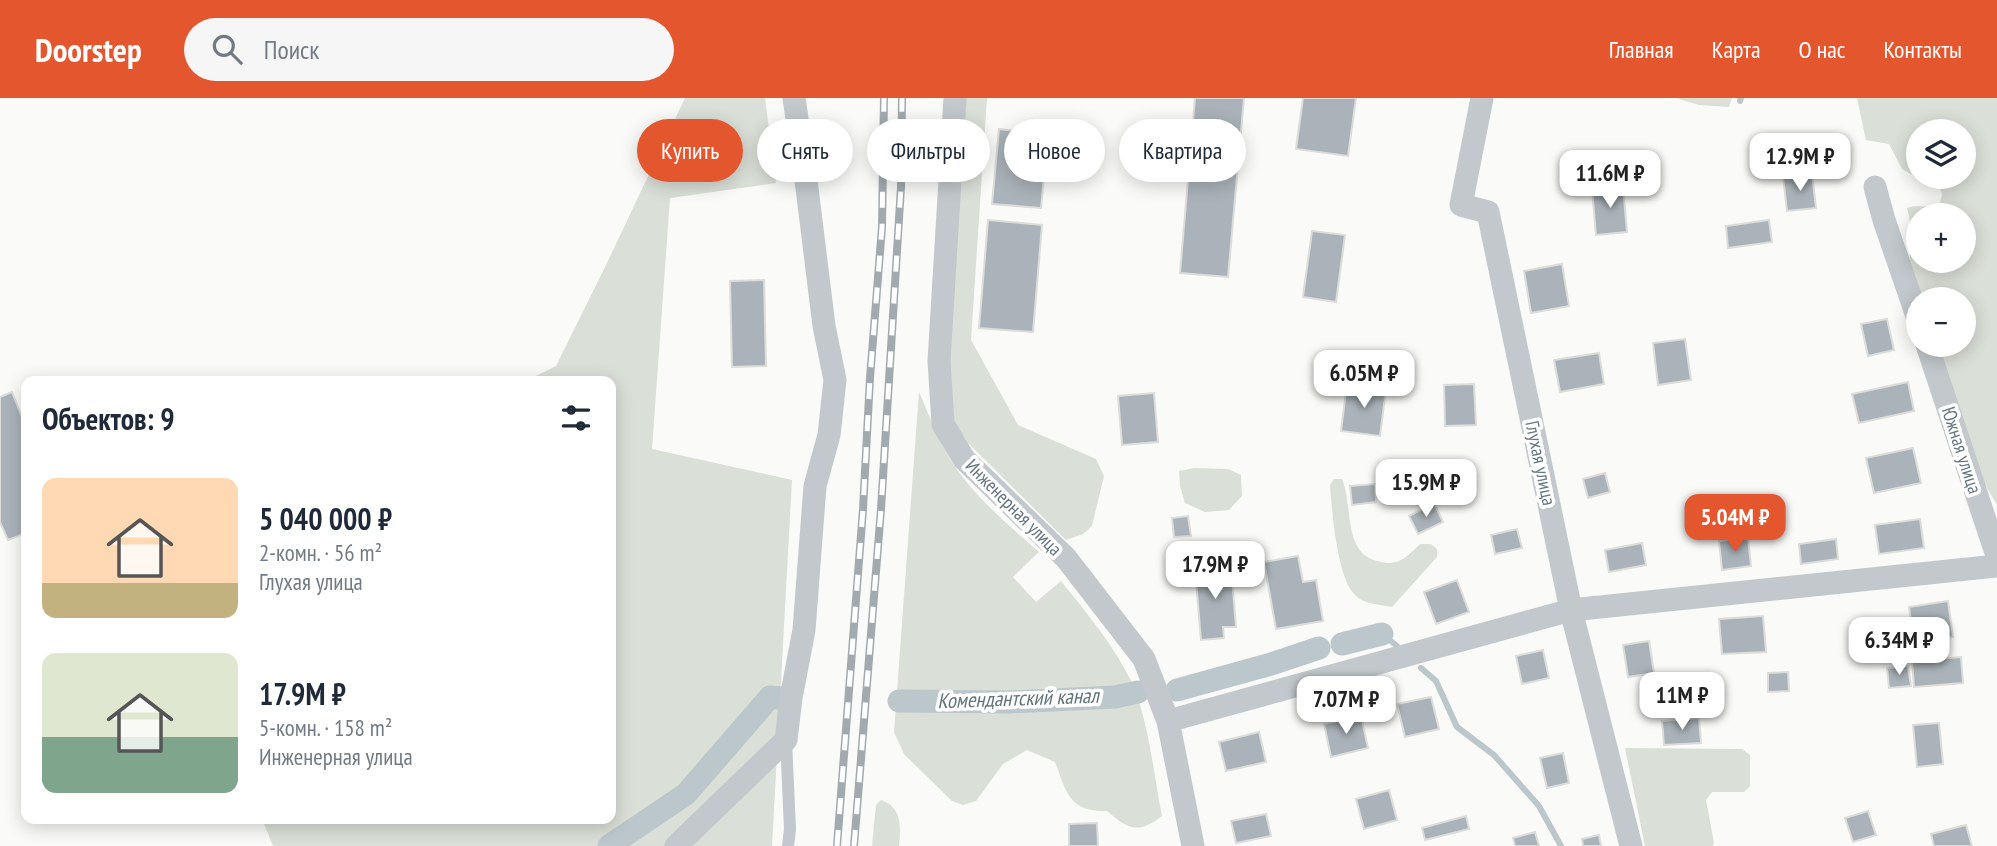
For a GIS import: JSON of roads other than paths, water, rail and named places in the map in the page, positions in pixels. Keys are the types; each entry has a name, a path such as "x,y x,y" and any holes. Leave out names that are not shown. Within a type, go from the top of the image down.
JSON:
{"street":[{"path":"676,846 786,740 804,630 815,486 829,435 835,380 824,326 794,98"},
{"name":"Инженерная улица","path":"955,98 939,361 943,424 964,458 1066,558 1144,659 1168,720 1192,846"},
{"name":"Глухая улица","path":"1482,98 1461,205 1488,212 1571,610 1631,846"},
{"path":"1875,187 1907,287"},
{"name":"Южная улица","path":"1931,357 1997,556"},
{"path":"1168,720 1571,610 1997,566"}],"lane":[{"path":"786,740 790,829 788,846"}],"waterway":[{"name":"Комендантский канал","path":"1382,634 1397,646"},
{"name":"Комендантский канал","path":"1342,644 1382,634"},
{"name":"Комендантский канал","path":"1177,690 1319,648"},
{"name":"Комендантский канал","path":"1421,668 1436,681 1457,727 1494,755 1539,806 1561,846"},
{"name":"Комендантский канал","path":"899,701 1009,702 1115,697 1138,692"},
{"name":"Комендантский канал","path":"609,846 686,794 770,697 780,698"}],"railway":[{"path":"837,846 882,227 884,98"},
{"path":"854,846 881,509 901,187 902,98"}]}
